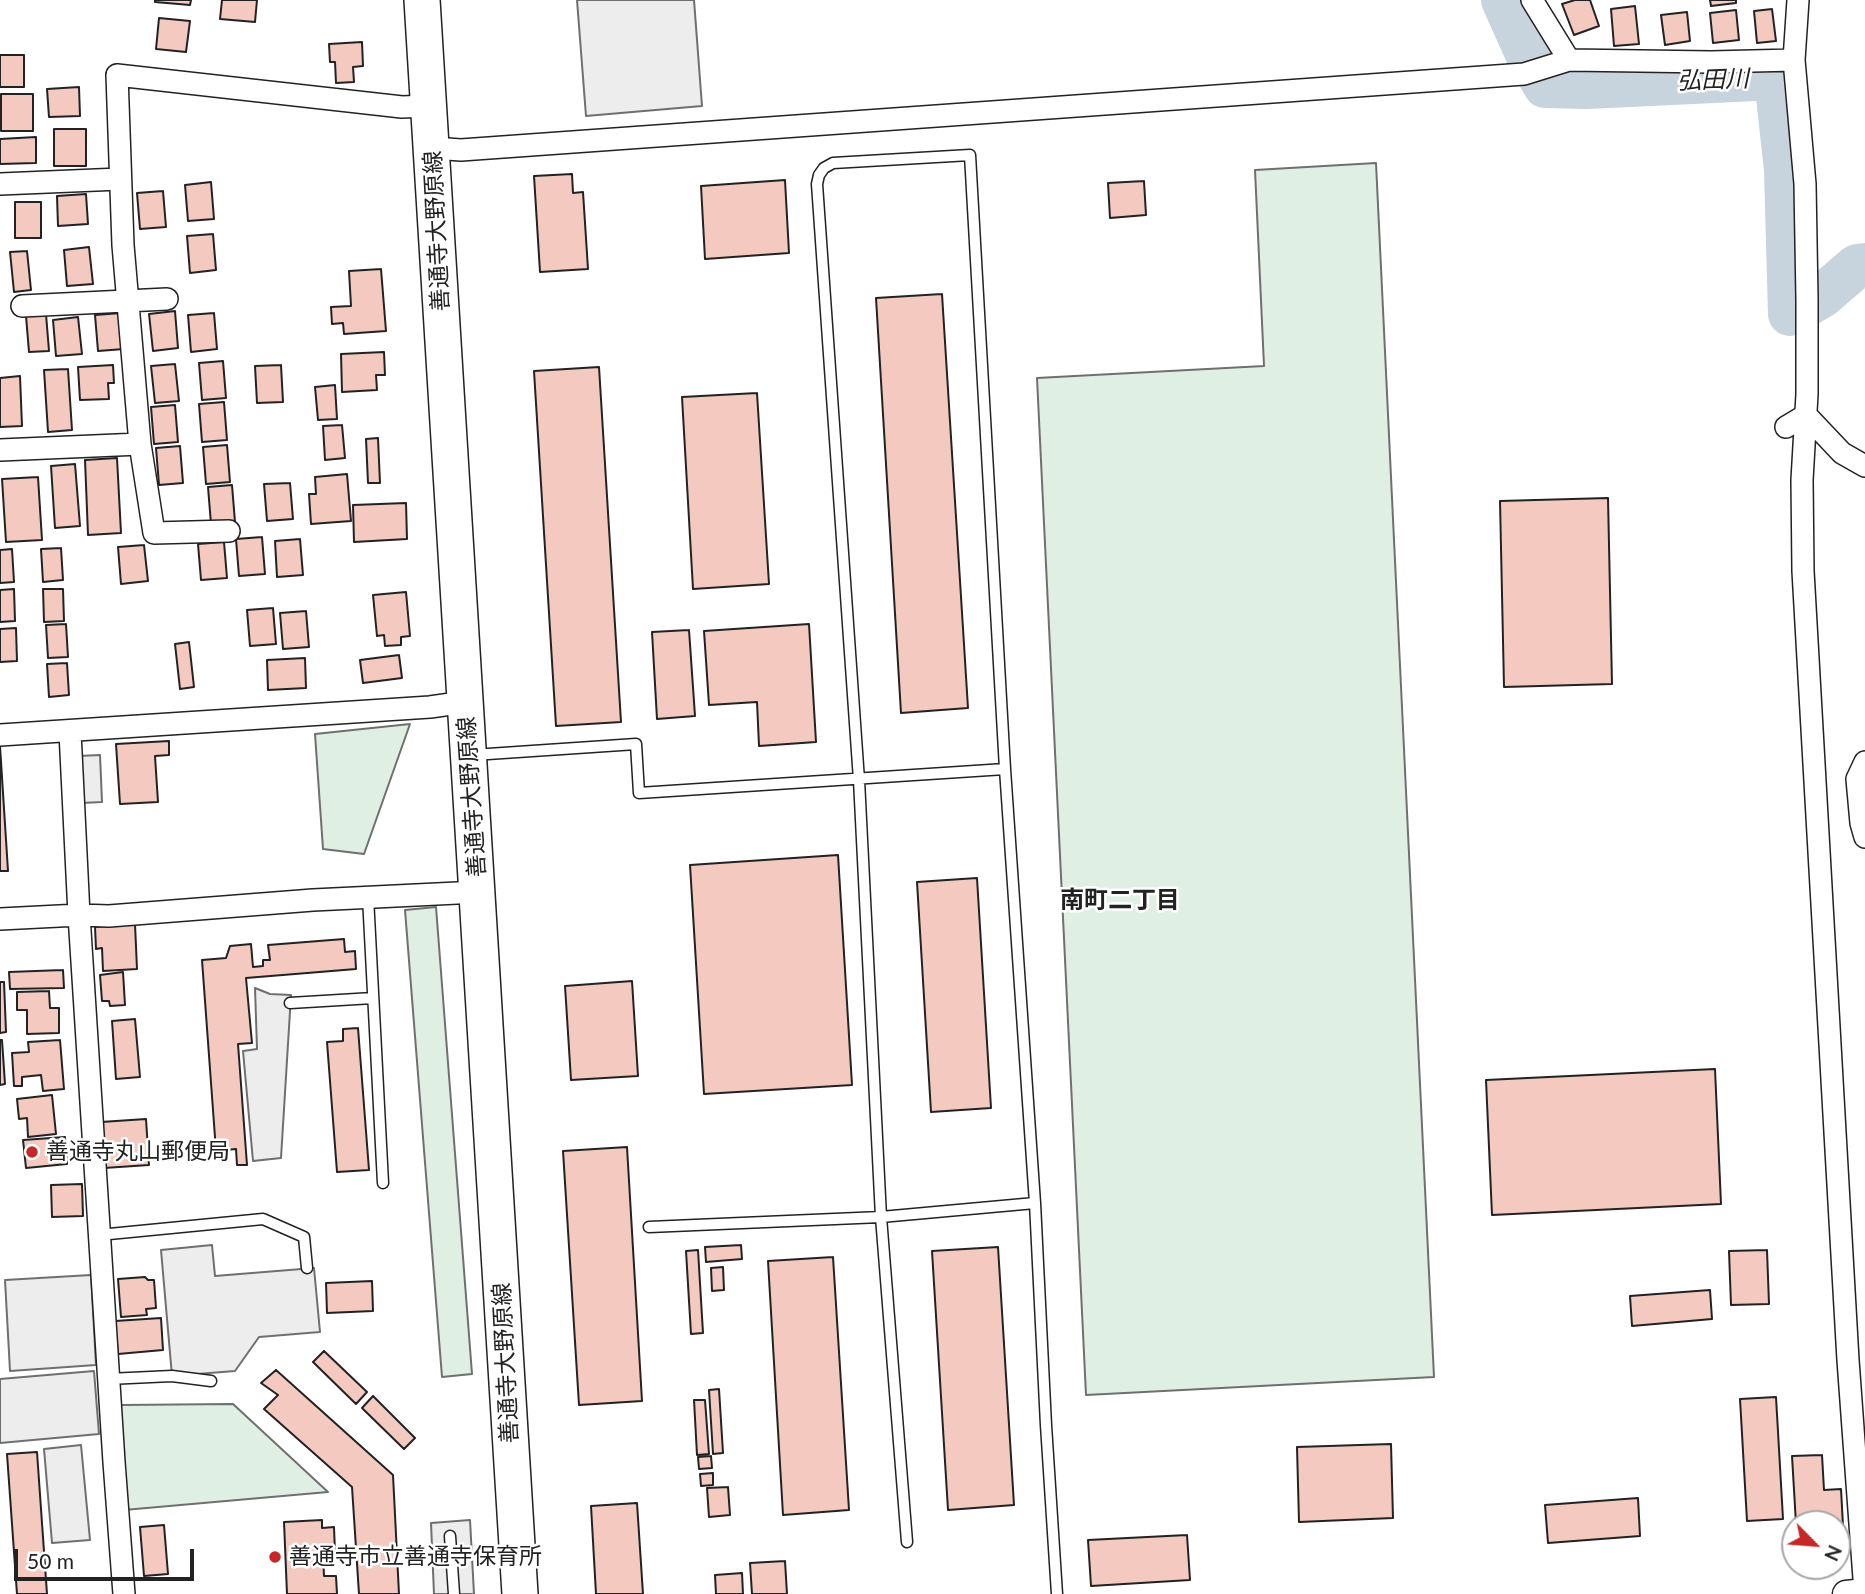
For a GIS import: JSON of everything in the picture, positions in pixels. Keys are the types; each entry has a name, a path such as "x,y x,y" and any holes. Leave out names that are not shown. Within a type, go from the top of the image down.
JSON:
{"main road":[{"name":"善通寺大野原線","path":"422,0 520,1594"}],"street":[{"path":"1532,0 1563,62"},
{"path":"1798,0 1794,60 1805,184 1807,381 1802,480 1804,585 1848,1360 1865,1592 1846,1594"},
{"path":"433,148 475,149 1524,74 1563,62 1794,60"},
{"path":"229,531 153,533 141,444 128,301 117,75 402,107 429,106"},
{"path":"0,184 120,179"},
{"path":"22,306 167,299"},
{"path":"1786,427 1805,415"},
{"path":"1805,415 1842,453 1865,466"},
{"path":"0,450 141,444"},
{"path":"0,735 429,707 465,702"},
{"path":"70,732 108,1379 124,1594"},
{"path":"1865,762 1857,779 1865,837"},
{"path":"0,919 109,916 368,897 478,892"}],"lane":[{"path":"907,1542 881,1217 859,780 817,184 824,168 833,163 970,155 1005,769 1035,1203 1058,1594"},
{"path":"470,755 636,744 639,793 1005,769"},
{"path":"368,897 383,1183"},
{"path":"290,1003 373,998"},
{"path":"649,1227 881,1217 1035,1203"},
{"path":"99,1234 263,1219 304,1237 307,1268"},
{"path":"108,1379 172,1376 211,1381"},
{"path":"450,1536 454,1594"}],"green space":[{"path":"1376,163 1434,1377 1086,1395 1037,378 1264,366 1255,170"},
{"path":"410,724 364,854 323,849 315,734"},
{"path":"436,907 472,1374 442,1377 405,910"},
{"path":"233,1404 328,1492 124,1510 120,1405"}],"shaded area":[{"path":"577,0 694,0 702,106 586,116"},
{"path":"100,755 102,802 81,803 79,756"},
{"path":"255,988 270,994 291,995 281,1158 253,1161 243,1051 257,1049"},
{"path":"212,1245 215,1276 314,1268 320,1332 259,1337 235,1371 172,1376 161,1250"},
{"path":"91,1275 96,1365 10,1371 5,1280"},
{"path":"94,1371 99,1434 0,1443 0,1379"},
{"path":"81,1445 90,1540 52,1543 44,1449"},
{"path":"470,1520 474,1594 434,1594 431,1523"}],"building":[{"path":"155,0 191,0 190,5"},
{"path":"222,0 257,0 255,22 220,19"},
{"path":"1575,0 1590,0 1599,26 1574,35 1562,4"},
{"path":"1710,0 1736,0 1736,3 1711,6"},
{"path":"1635,6 1639,44 1614,46 1611,9"},
{"path":"1772,9 1776,41 1757,43 1754,11"},
{"path":"1736,10 1739,40 1713,43 1710,13"},
{"path":"1687,12 1690,41 1665,45 1661,15"},
{"path":"159,18 190,21 186,52 156,49"},
{"path":"362,42 363,66 353,67 354,82 336,83 335,62 330,62 329,44"},
{"path":"0,55 24,55 24,87 0,87"},
{"path":"79,87 80,116 49,117 47,89"},
{"path":"1,94 33,94 33,131 1,131"},
{"path":"54,129 86,129 86,166 54,166"},
{"path":"36,137 36,163 0,164 0,139"},
{"path":"572,174 573,193 583,192 588,269 540,272 534,176"},
{"path":"785,180 789,253 705,259 701,186"},
{"path":"1144,181 1146,215 1110,218 1108,183"},
{"path":"211,182 214,219 188,221 185,185"},
{"path":"163,191 166,227 140,229 137,193"},
{"path":"86,194 88,224 58,226 57,196"},
{"path":"15,202 41,202 41,238 15,238"},
{"path":"213,234 216,270 190,273 187,236"},
{"path":"89,247 93,284 67,286 64,250"},
{"path":"27,251 31,290 14,292 10,252"},
{"path":"381,269 386,331 344,334 343,323 332,324 331,307 351,306 349,271"},
{"path":"942,294 968,708 901,713 876,298"},
{"path":"175,311 178,348 153,351 149,314"},
{"path":"121,313 124,349 98,351 95,315"},
{"path":"214,313 217,349 191,352 188,315"},
{"path":"46,314 49,351 29,352 26,316"},
{"path":"78,317 82,354 56,356 53,320"},
{"path":"384,352 385,375 376,375 377,390 342,392 341,354"},
{"path":"223,361 226,398 202,400 199,363"},
{"path":"175,364 179,401 155,403 151,366"},
{"path":"113,365 114,383 108,383 109,399 80,400 78,367"},
{"path":"281,365 283,402 257,403 255,366"},
{"path":"599,367 621,722 556,726 534,371"},
{"path":"68,369 72,430 48,432 44,370"},
{"path":"20,376 22,426 0,427 0,378"},
{"path":"335,385 337,419 318,420 315,387"},
{"path":"757,393 769,584 693,589 682,397"},
{"path":"224,402 227,440 202,442 199,404"},
{"path":"175,405 178,442 154,444 151,407"},
{"path":"342,425 345,458 325,460 323,426"},
{"path":"378,438 380,483 368,483 366,439"},
{"path":"227,445 230,482 206,484 203,447"},
{"path":"180,446 183,483 159,485 156,448"},
{"path":"117,458 121,533 88,535 85,460"},
{"path":"75,464 80,526 55,528 51,466"},
{"path":"347,474 351,521 311,524 309,494 316,494 315,477"},
{"path":"38,477 42,540 6,542 2,479"},
{"path":"290,483 293,519 267,521 264,484"},
{"path":"232,485 235,522 211,524 208,487"},
{"path":"1608,498 1612,684 1504,687 1500,501"},
{"path":"406,503 407,539 354,542 353,505"},
{"path":"262,537 265,574 239,576 236,539"},
{"path":"300,539 303,575 277,577 275,541"},
{"path":"224,542 227,578 201,580 198,544"},
{"path":"144,545 148,581 121,584 118,547"},
{"path":"61,548 63,580 43,582 41,549"},
{"path":"12,549 14,582 0,583 0,550"},
{"path":"14,589 15,621 0,622 0,590"},
{"path":"43,589 63,589 64,621 44,622"},
{"path":"406,592 410,636 401,637 401,645 385,646 384,635 377,636 373,595"},
{"path":"273,608 276,644 250,646 247,610"},
{"path":"306,611 309,647 283,649 280,613"},
{"path":"66,624 68,657 48,658 46,625"},
{"path":"809,624 816,742 759,746 757,702 709,705 704,631"},
{"path":"16,628 17,661 0,662 0,629"},
{"path":"689,630 695,716 657,719 652,632"},
{"path":"189,642 194,687 180,689 175,644"},
{"path":"399,655 402,678 363,683 360,660"},
{"path":"305,658 306,688 268,690 267,660"},
{"path":"67,663 69,695 49,697 47,664"},
{"path":"169,741 169,755 155,756 158,802 120,804 116,744"},
{"path":"0,746 8,871 0,871"},
{"path":"838,855 852,1085 704,1094 690,865"},
{"path":"977,878 991,1108 931,1112 917,882"},
{"path":"135,924 137,969 103,971 102,948 96,949 95,927"},
{"path":"344,939 345,952 355,951 356,969 246,978 252,1043 238,1044 247,1165 237,1165 236,1149 216,1151 202,960 226,958 230,946 251,944 253,967 263,966 263,960 270,960 268,945"},
{"path":"63,970 64,988 10,989 9,972"},
{"path":"123,972 125,1005 110,1006 109,1001 102,1001 100,975"},
{"path":"632,981 638,1076 571,1080 565,986"},
{"path":"0,982 4,982 6,1032 0,1033"},
{"path":"49,991 50,1008 59,1008 59,1033 27,1034 27,1010 17,1010 17,992"},
{"path":"135,1019 140,1077 116,1079 112,1021"},
{"path":"358,1028 369,1170 337,1172 327,1042 343,1041 343,1029"},
{"path":"0,1040 5,1084 0,1085"},
{"path":"60,1040 64,1089 43,1091 41,1075 22,1077 22,1086 14,1086 12,1053 29,1052 28,1042"},
{"path":"1715,1069 1721,1204 1492,1215 1486,1080"},
{"path":"52,1095 56,1134 28,1137 27,1118 19,1119 17,1099"},
{"path":"146,1119 149,1165 104,1168 101,1122"},
{"path":"65,1137 67,1164 26,1168 23,1140"},
{"path":"627,1147 642,1401 579,1405 563,1151"},
{"path":"82,1184 83,1216 52,1217 51,1185"},
{"path":"741,1245 742,1259 706,1262 705,1247"},
{"path":"998,1247 1014,1505 948,1510 932,1251"},
{"path":"698,1250 703,1333 691,1334 686,1251"},
{"path":"1767,1250 1769,1304 1731,1305 1729,1251"},
{"path":"833,1257 849,1510 783,1515 768,1261"},
{"path":"723,1267 724,1290 712,1291 711,1268"},
{"path":"145,1277 154,1280 156,1308 146,1309 147,1315 121,1317 118,1279"},
{"path":"372,1281 373,1311 327,1313 326,1283"},
{"path":"1710,1290 1712,1319 1632,1326 1630,1296"},
{"path":"161,1318 163,1350 118,1354 115,1321"},
{"path":"324,1351 367,1392 356,1404 313,1362"},
{"path":"276,1370 393,1475 399,1594 359,1594 352,1487 264,1409 278,1395 261,1383"},
{"path":"719,1389 723,1453 713,1454 709,1390"},
{"path":"373,1396 415,1438 404,1449 362,1408"},
{"path":"1776,1397 1781,1519 1747,1521 1740,1399"},
{"path":"694,1400 705,1400 709,1454 697,1455"},
{"path":"1391,1444 1393,1518 1299,1522 1297,1447"},
{"path":"37,1452 47,1594 17,1594 7,1454"},
{"path":"1822,1455 1824,1490 1841,1489 1842,1510 1795,1510 1792,1456"},
{"path":"711,1456 712,1468 699,1469 698,1457"},
{"path":"713,1473 713,1485 701,1486 700,1474"},
{"path":"728,1487 730,1515 709,1517 707,1488"},
{"path":"1638,1498 1640,1536 1548,1543 1545,1505"},
{"path":"637,1503 643,1594 596,1594 591,1506"},
{"path":"322,1520 322,1528 334,1527 335,1553 323,1554 324,1576 336,1576 337,1594 287,1594 284,1522"},
{"path":"164,1525 168,1574 144,1576 140,1527"},
{"path":"1187,1535 1190,1580 1091,1586 1088,1540"},
{"path":"785,1561 787,1594 752,1594 750,1563"},
{"path":"742,1573 743,1594 716,1594 715,1575"}],"waterway":[{"name":"弘田川","path":"1503,0 1528,56 1545,86 1587,87 1776,78 1786,170 1790,314 1822,296 1857,266 1865,265"}],"place":[{"name":"善通寺丸山郵便局","path":"32,1152"},
{"name":"善通寺市立善通寺保育所","path":"275,1557"}],"district":[{"name":"南町二丁目","path":"1120,900"}]}
